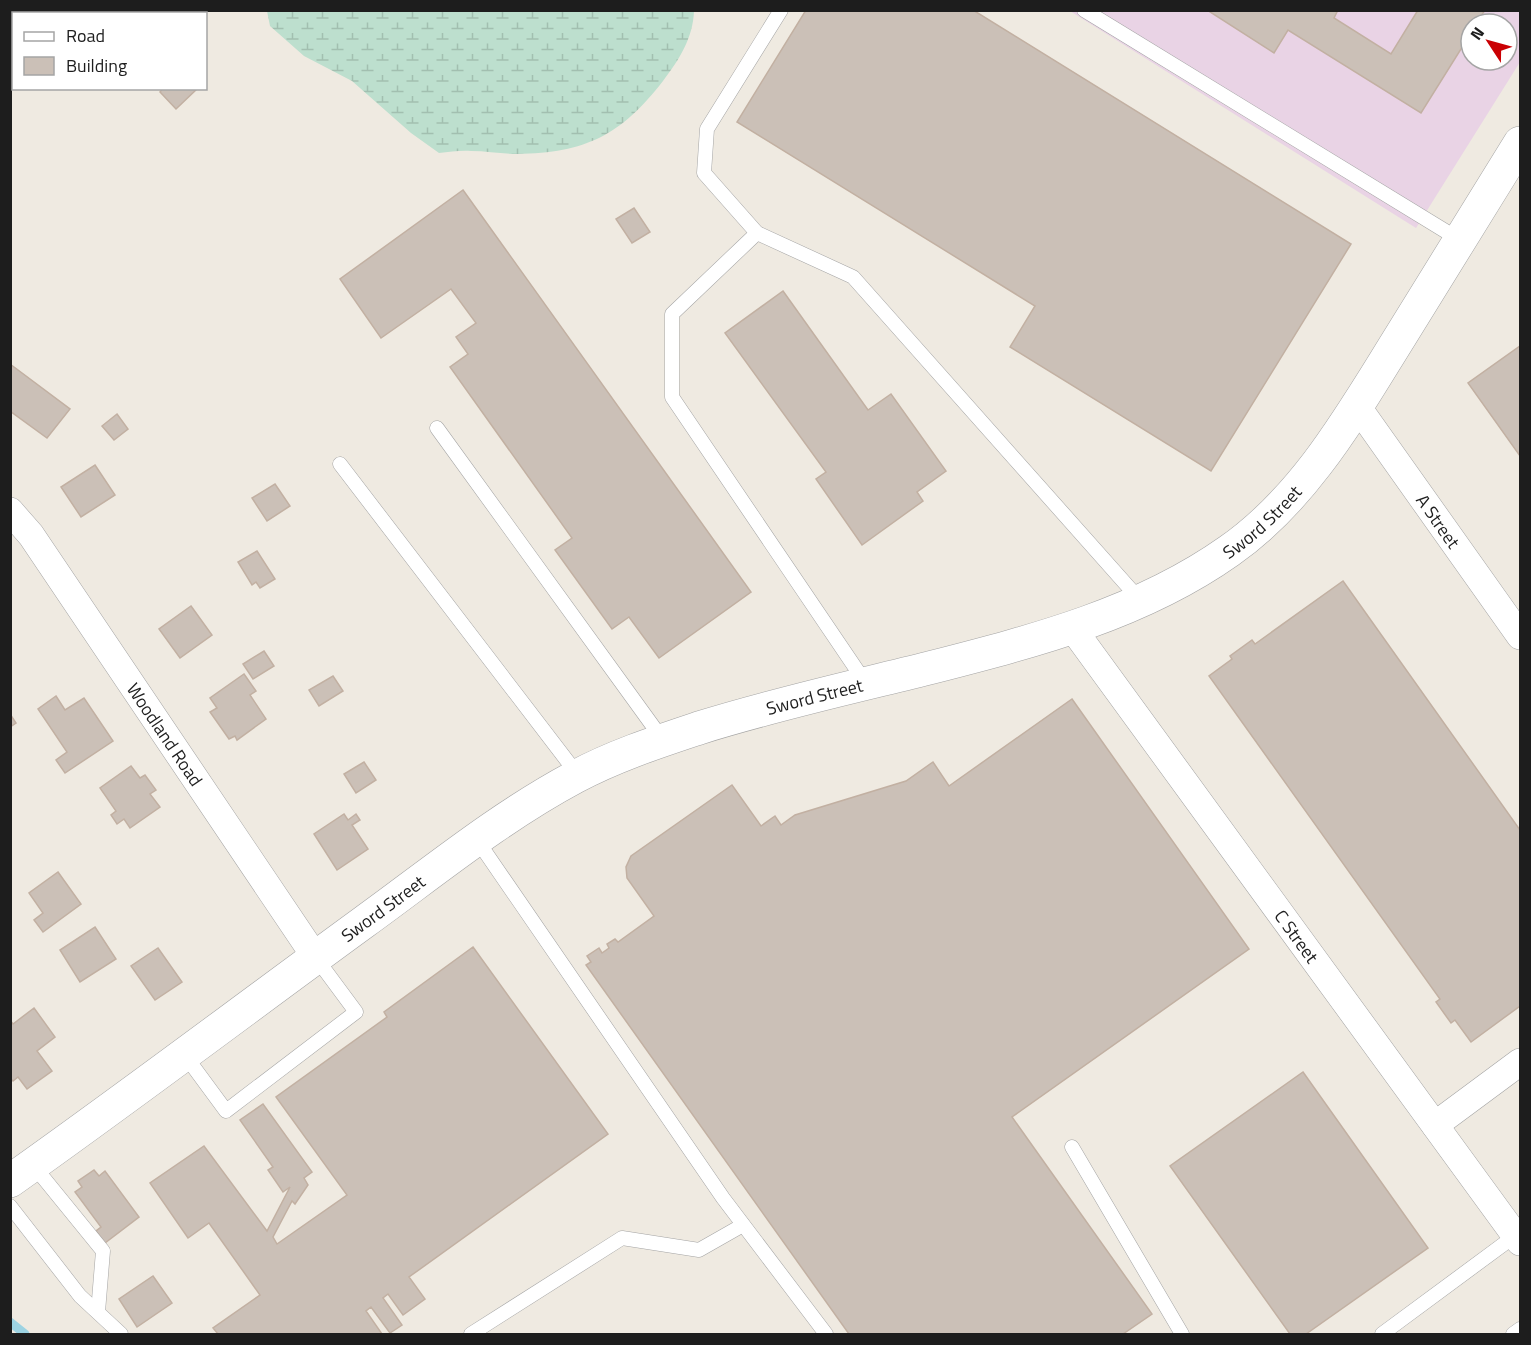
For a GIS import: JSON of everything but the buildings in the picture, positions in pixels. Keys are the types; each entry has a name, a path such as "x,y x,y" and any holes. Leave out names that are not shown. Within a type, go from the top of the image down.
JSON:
{"street":[{"name":"Sword Street","path":"22,1173 477,840 578,775 649,744 741,715 1073,629 1141,601 1198,572 1231,550 1259,528 1316,466 1357,406 1521,143"},
{"name":"A Street","path":"1357,406 1521,636"},
{"name":"Woodland Road","path":"10,511 32,535 316,958"},
{"name":"C Street","path":"1073,629 1518,1238"},
{"path":"1435,1125 1521,1062"}],"lane":[{"path":"781,10 707,129 704,172 757,233 853,277 1141,601"},
{"path":"1084,10 1460,240"},
{"path":"757,233 672,314 672,397 867,684"},
{"path":"437,428 663,740"},
{"path":"340,464 578,775"},
{"path":"477,840 723,1198 826,1335"},
{"path":"184,1054 226,1112 356,1012 316,958"},
{"path":"1072,1147 1182,1335"},
{"path":"22,1173 103,1251 98,1312"},
{"path":"10,1206 80,1296 121,1335"},
{"path":"471,1335 622,1238 699,1250 743,1225"},
{"path":"1382,1335 1518,1238"},
{"path":"1514,1335 1521,1329"}],"shaded area":[{"path":"1070,11 1520,11 1519,64 1519,12 1459,12 1459,72 1514,72 1416,228"}],"green space":[{"path":"267,11 694,11 691,30 680,57 647,100 617,128 582,145 563,150 517,154 467,151 439,153 411,133 352,81 304,56 270,26"}],"waterway":[{"path":"10,1322 25,1334"}]}
